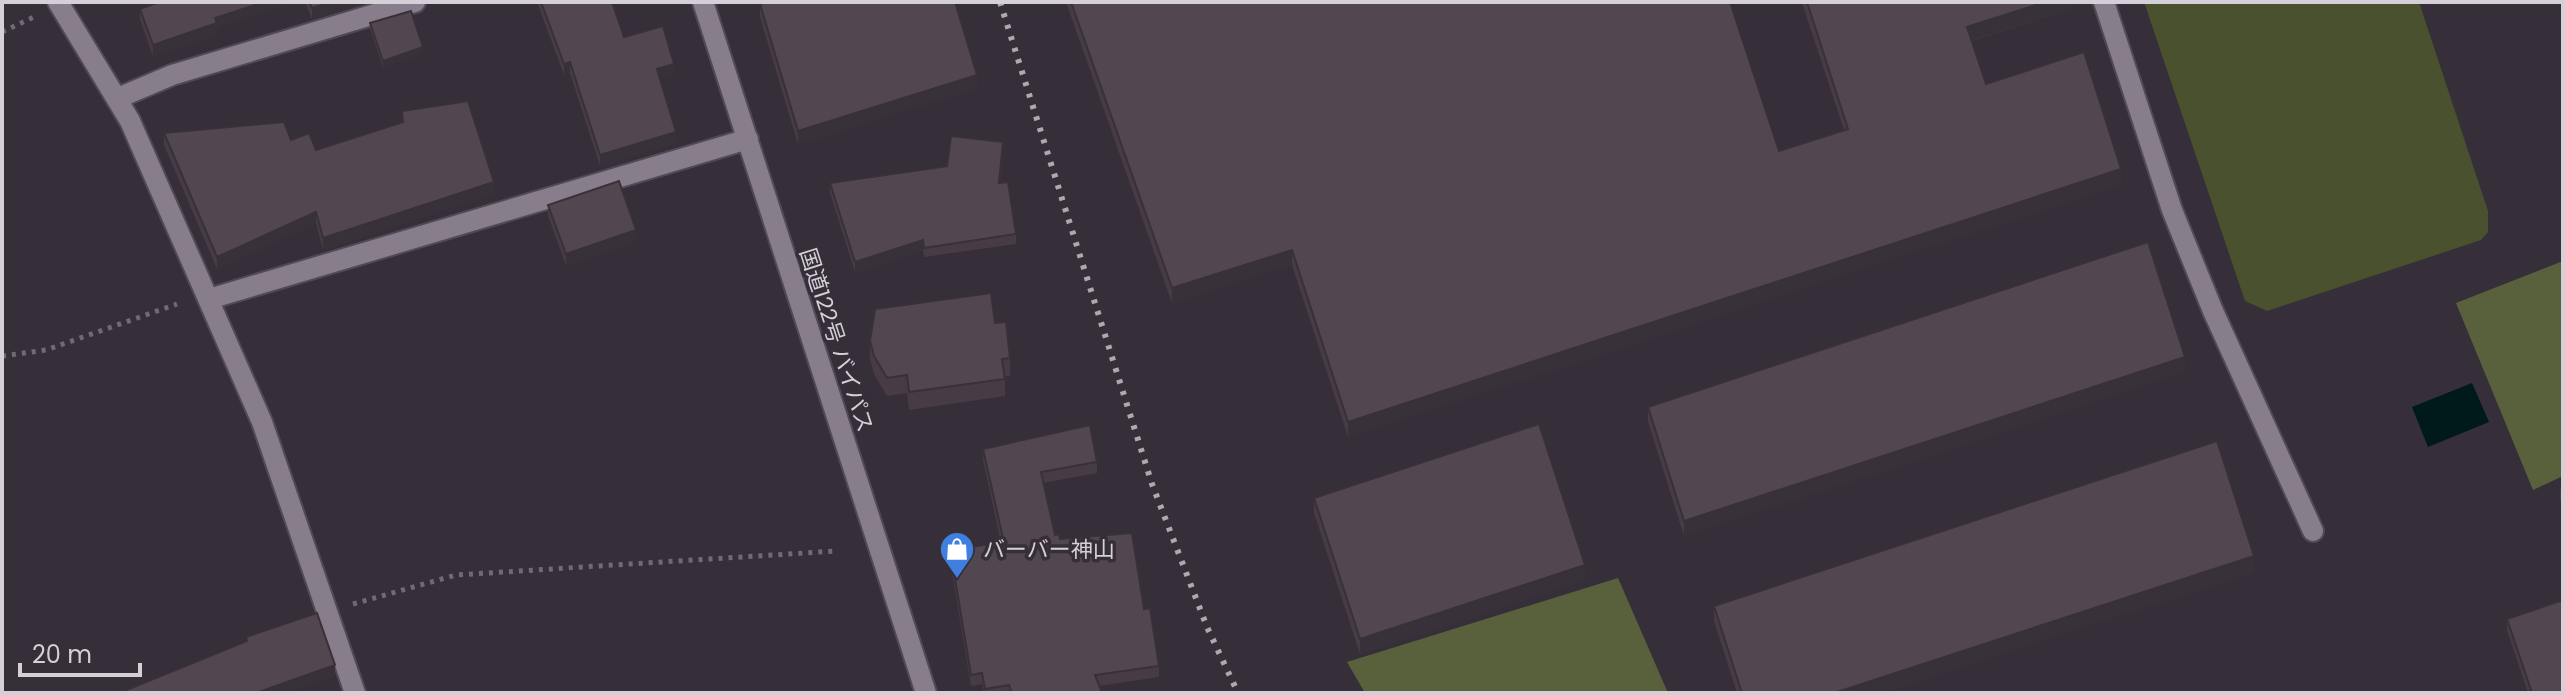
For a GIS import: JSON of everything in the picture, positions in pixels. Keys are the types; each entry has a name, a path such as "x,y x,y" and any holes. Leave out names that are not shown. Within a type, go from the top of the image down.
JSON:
{"street":[{"path":"58,2 118,98 209,299 282,474 355,693"},
{"path":"118,98 172,75 415,2"},
{"name":"国道122号 バイパス","path":"703,2 926,693"},
{"path":"2104,2 2172,210 2213,311 2313,531"},
{"path":"209,299 748,139"}],"path":[{"path":"2,356 46,350 190,299 209,299"},
{"path":"330,611 456,575 836,551"}],"green space":[{"path":"2144,2 2419,2 2488,211 2488,232 2481,240 2267,311 2245,301"},
{"path":"2563,261 2563,476 2533,490 2456,303"},
{"path":"1618,578 1668,693 1365,693 1347,662"}],"shaded area":[{"path":"2472,383 2489,422 2428,447 2412,407"}],"building":[{"path":"159,2 264,2 215,18 217,23 153,45 140,9"},
{"path":"309,2 333,2 312,8"},
{"path":"541,2 612,2 624,37 663,26 674,64 657,69 676,132 600,155 570,62 564,64"},
{"path":"955,2 977,75 798,131 760,4"},
{"path":"1071,2 1730,2 1779,151 1848,129 1807,2 2045,2 1967,27 1986,84 2084,52 2121,169 1348,422 1292,250 1172,288"},
{"path":"411,11 423,47 383,61 370,23"},
{"path":"468,101 494,182 323,238 316,212 217,257 164,133 284,122 291,140 309,133 316,150 403,122 402,111"},
{"path":"951,136 1003,142 999,183 1008,182 1016,234 924,248 923,240 855,262 830,183 947,166"},
{"path":"619,181 636,230 566,254 548,205"},
{"path":"2148,242 2185,357 1684,521 1648,407"},
{"path":"991,293 995,323 1006,322 1010,358 1002,359 1005,379 909,392 907,375 887,378 874,356 870,341 875,309"},
{"path":"1539,424 1585,565 1360,639 1314,498"},
{"path":"1090,425 1097,462 1041,472 1055,535 1059,534 1060,539 1132,533 1144,609 1150,608 1159,666 1095,675 1102,693 1012,693 1009,685 985,689 982,673 971,675 950,549 1004,543 983,449"},
{"path":"2217,441 2254,556 1834,693 1742,693 1714,606"},
{"path":"2563,600 2563,693 2532,693 2507,619"},
{"path":"317,613 335,665 256,693 119,693 247,641 246,637"}],"railway":[{"path":"1000,2 1152,484 1207,627 1238,693"}],"place":[{"name":"バーバー神山","path":"957,580"}]}
